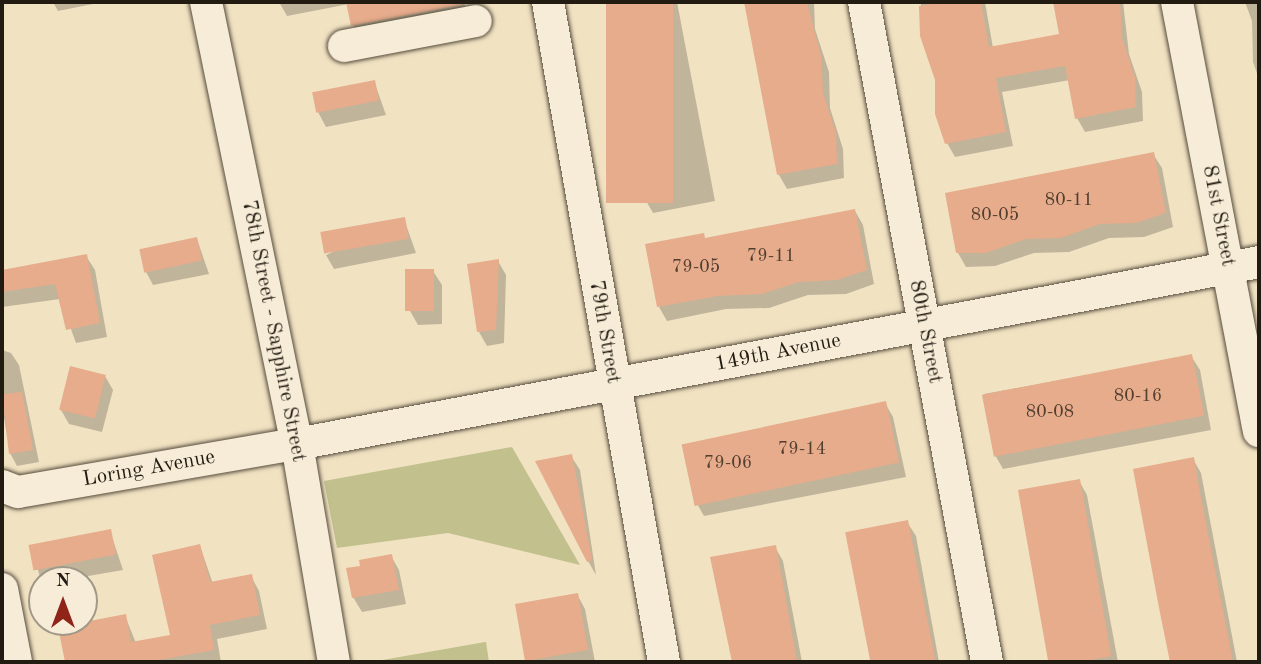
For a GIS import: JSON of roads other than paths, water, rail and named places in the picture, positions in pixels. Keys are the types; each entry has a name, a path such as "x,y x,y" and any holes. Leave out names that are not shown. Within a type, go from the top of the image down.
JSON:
{"street":[{"name":"78th Street - Sapphire Street","path":"206,2 297,444 334,662"},
{"name":"79th Street","path":"548,2 613,385 664,662"},
{"name":"80th Street","path":"864,2 987,662"},
{"name":"81st Street","path":"1177,2 1259,431"},
{"path":"344,46 476,21"},
{"name":"149th Avenue","path":"297,444 1259,262"},
{"name":"Loring Avenue","path":"2,486 18,492 297,444"},
{"path":"2,589 16,662"}]}
